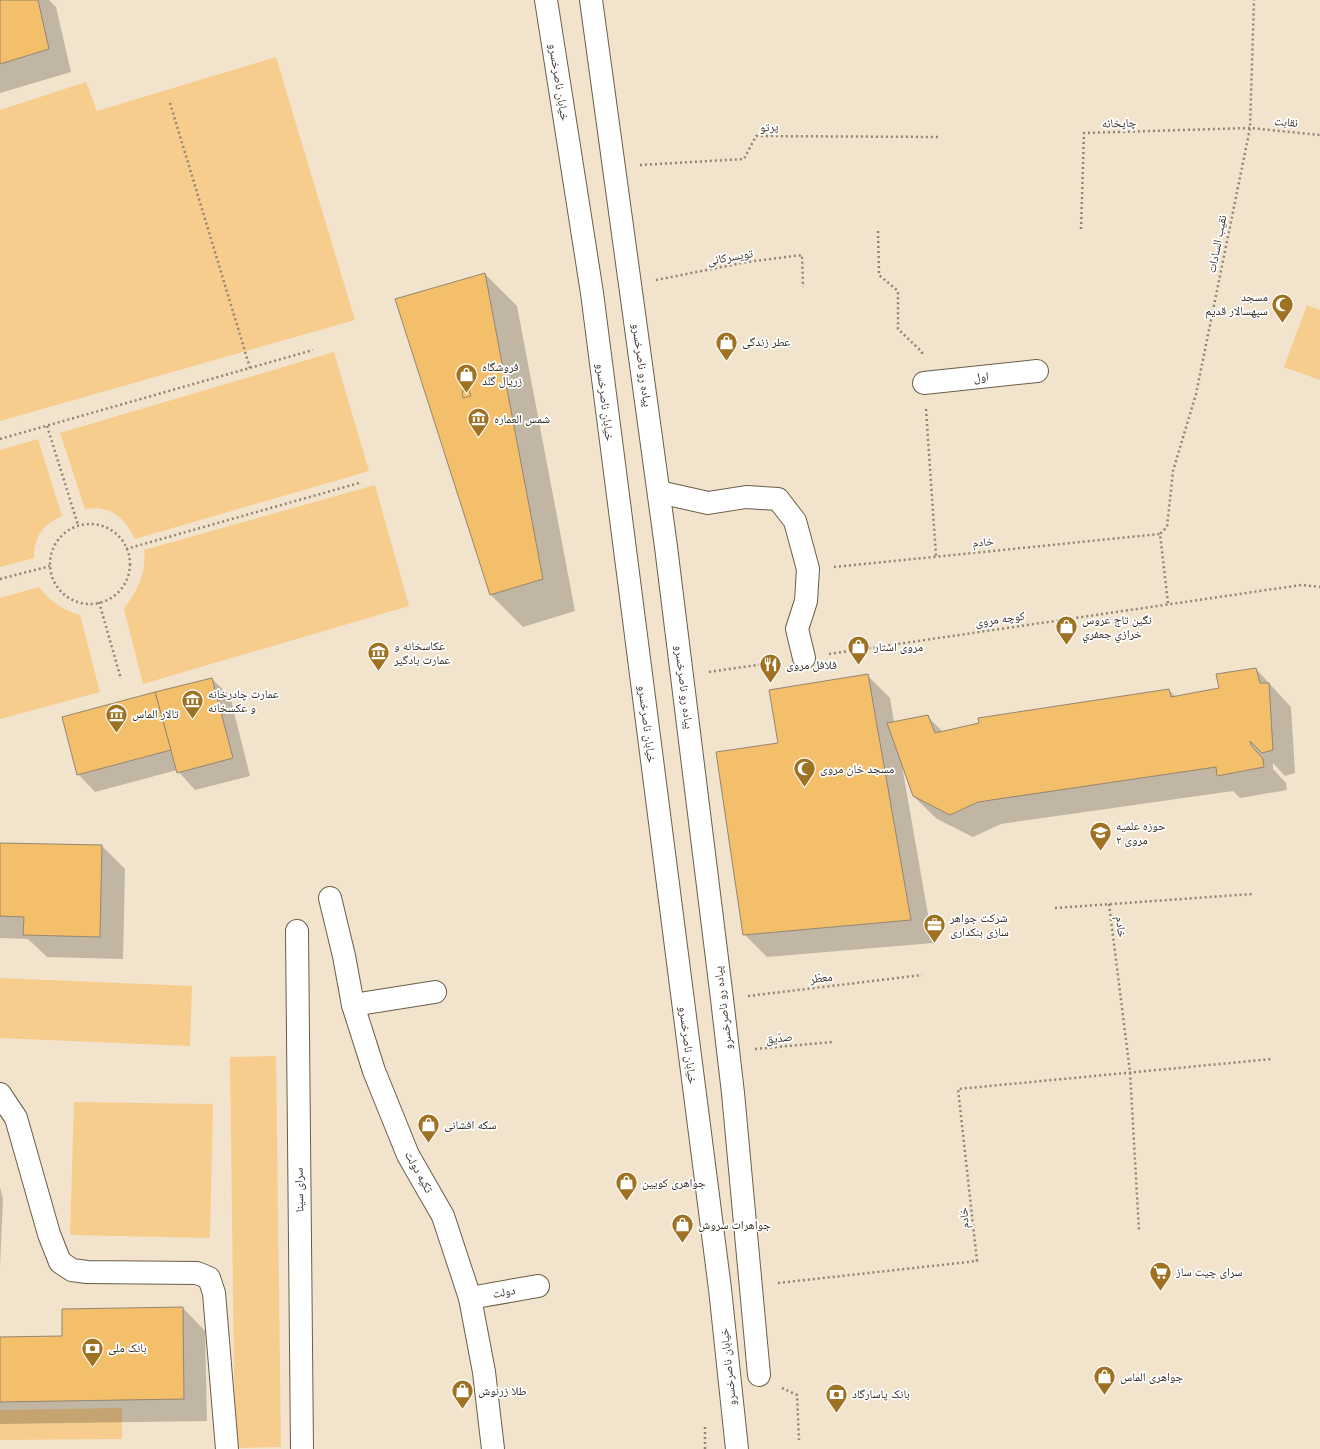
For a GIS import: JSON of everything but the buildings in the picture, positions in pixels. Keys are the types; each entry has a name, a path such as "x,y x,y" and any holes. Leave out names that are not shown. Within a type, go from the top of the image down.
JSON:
{"street":[{"name":"خیابان ناصرخسرو","path":"546,0 592,293 720,1289 737,1449"},
{"name":"پیاده رو ناصرخسرو","path":"591,0 659,492 722,999 759,1375"},
{"name":"اول","path":"924,384 1037,371"},
{"path":"659,492 708,503 746,497 778,499 795,521 808,569 806,601 797,629 804,658"},
{"name":"تکیه دولت","path":"330,898 344,956 353,1005 374,1071 406,1150 443,1216 470,1298 484,1372 493,1449"},
{"name":"سرای سینا","path":"297,931 302,1449"},
{"path":"353,1005 435,992"},
{"path":"0,1094 16,1118 49,1234 60,1262 72,1270 87,1272 197,1273 209,1278 214,1293 227,1449"},
{"name":"دولت","path":"470,1298 538,1286"}],"path":[{"name":"نقیب السادات","path":"1160,534 1167,527 1173,471 1196,394 1250,128 1254,0"},
{"path":"170,103 250,368"},
{"name":"نقابت","path":"1250,128 1320,135"},
{"name":"چاپخانه","path":"1081,229 1084,133 1250,128"},
{"name":"پرتو","path":"614,167 744,159 756,136 939,137"},
{"name":"تویسرکانی","path":"630,285 747,262 802,256 804,287"},
{"path":"0,439 313,350"},
{"path":"47,426 78,525"},
{"path":"126,549 359,483"},
{"path":"91,524 103,526 114,532 126,549 129,566 127,578 120,589 111,597 99,602 87,603 76,601 66,596 58,588 52,578 50,566 51,553 57,541 66,531 78,525 91,524"},
{"path":"1160,534 1168,603"},
{"name":"خادم","path":"808,569 1160,534"},
{"path":"0,579 50,566"},
{"name":"کوچه مروی","path":"682,676 1168,603 1301,585 1320,587"},
{"path":"99,602 121,679"},
{"name":"خادم","path":"1055,908 1252,894"},
{"name":"خادم","path":"1109,904 1130,1072 1139,1231"},
{"name":"معطّر","path":"722,999 922,976"},
{"name":"صدّیق","path":"728,1052 832,1042"},
{"name":"خادم","path":"751,1286 977,1261 958,1089 1272,1059"},
{"path":"797,1395 798,1440"},
{"path":"705,1441 705,1449"}],"shaded area":[{"path":"276,57 355,320 0,421 0,110 86,82 97,111"},
{"path":"1307,305 1320,310 1320,380 1284,367"},
{"path":"334,352 369,471 135,539 126,524 116,514 102,509 85,509 60,433"},
{"path":"38,439 62,516 55,519 41,532 34,550 34,558 0,567 0,450"},
{"path":"375,485 409,606 143,684 124,609 140,581 144,567 144,550"},
{"path":"39,587 57,604 80,615 100,692 0,719 0,598"},
{"path":"0,978 192,986 190,1046 0,1038"},
{"path":"276,1056 281,1447 235,1448 230,1057"},
{"path":"74,1102 213,1104 210,1238 70,1235"},
{"path":"122,1408 122,1439 0,1440 0,1410"}],"place":[{"name":"مسجد سپهسالار قدیم","path":"1283,324"},
{"name":"عطر زندگی","path":"727,362"},
{"name":"فروشگاه زریال گلد","path":"467,394"},
{"name":"شمس العماره","path":"478,438"},
{"name":"نگين تاج عروس خرازي جعفري","path":"1066,646"},
{"name":"مروی استار","path":"859,666"},
{"name":"عکاسخانه و عمارت بادگیر","path":"379,672"},
{"name":"فلافل مروی","path":"770,684"},
{"name":"عمارت چادرخانه و عکسخانه","path":"193,720"},
{"name":"تالار الماس","path":"116,734"},
{"name":"مسجد خان مروی","path":"805,788"},
{"name":"حوزه علمیه مروی ۲","path":"1101,852"},
{"name":"شرکت جواهر سازی بنکداری","path":"935,944"},
{"name":"سکه افشانی","path":"428,1144"},
{"name":"جواهری کویین","path":"626,1202"},
{"name":"جواهرات سروش","path":"683,1244"},
{"name":"سرای چیت ساز","path":"1160,1292"},
{"name":"بانک ملی","path":"92,1368"},
{"name":"جواهری الماس","path":"1104,1396"},
{"name":"طلا زرنوش","path":"462,1410"},
{"name":"بانک پاسارگاد","path":"837,1414"}]}
